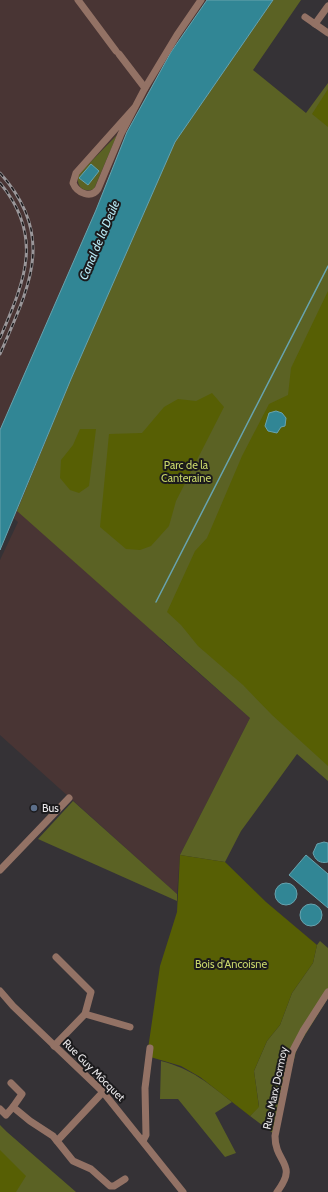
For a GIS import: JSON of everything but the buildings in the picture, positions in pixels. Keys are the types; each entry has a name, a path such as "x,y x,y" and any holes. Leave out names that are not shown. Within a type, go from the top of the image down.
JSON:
{"street":[{"path":"78,0 145,88"},
{"path":"135,107 74,176 73,183 77,189 88,194 94,193 98,189 145,88 176,35 201,0"},
{"path":"316,24 328,6"},
{"path":"305,17 328,33"},
{"path":"0,870 69,798"},
{"path":"54,1046 85,1014 90,990 56,957"},
{"name":"Rue Guy Môcquet","path":"0,991 13,1006 103,1092 183,1192"},
{"name":"Rue Marx Dormoy","path":"277,1192 287,1175 286,1167 277,1150 275,1138 292,1055 300,1035 328,992"},
{"name":"Rue Guy Môcquet","path":"0,998 13,1006"},
{"path":"85,1014 130,1027"},
{"path":"143,1141 146,1135 145,1088 150,1048"},
{"path":"0,1109 6,1115 22,1094 11,1083"},
{"path":"57,1141 103,1092"},
{"path":"13,1107 30,1122 50,1133 73,1161 91,1169 110,1186 114,1186 125,1179"}],"shaded area":[{"path":"0,0 250,0 160,639 250,718 180,855 177,894 0,735 0,560 18,522 0,505"}],"green space":[{"name":"Parc de la Canteraine","path":"273,0 301,0 253,70 306,113 328,83 328,781 297,754 241,831 225,862 180,855 250,718 17,511 71,379 175,142"},
{"path":"328,89 328,127 312,114"},
{"path":"117,135 94,189 87,190 82,188 78,183 78,175"},
{"path":"328,291 328,766 272,715 243,685 198,646 181,625 167,612 195,551 207,538 242,456 269,404 288,395 291,368","holes":["282,413 286,418 285,426 268,431 265,426"]},
{"path":"212,393 224,407 176,501 169,526 151,546 140,550 126,549 100,527 109,434 142,433 164,407 178,399 196,401"},
{"path":"80,429 96,429 89,486 79,493 70,490 60,478 61,460 73,445"},
{"path":"73,801 177,894 177,901 38,839"},
{"name":"Bois d'Ancoisne","path":"180,855 225,862 266,902 317,945 313,963 292,993 280,1025 267,1041 254,1071 259,1107 250,1116 200,1077 181,1066 147,1056 160,966 177,912"},
{"path":"320,941 328,948 328,998 297,1048 274,1134 250,1116 259,1106 254,1071 267,1041 280,1025 292,993 313,963 317,945"},
{"path":"161,1061 191,1072 232,1102 215,1113 236,1153 225,1157 178,1099 160,1099"},
{"path":"0,1125 7,1132 76,1192 0,1192"},
{"path":"0,1150 26,1176 16,1192 0,1192"}],"water":[{"name":"Canal de la Deûle","path":"207,0 273,0 175,142 71,379 0,550 0,430 96,210 127,132 171,52"},
{"path":"91,164 99,171 88,185 79,178"},
{"path":"276,411 282,413 286,418 285,426 281,427 277,433 268,431 265,426 269,413"},
{"path":"324,842 328,843 328,862 318,861 313,853 317,844"},
{"path":"306,855 328,874 328,908 289,875"},
{"path":"286,883 294,886 297,894 294,902 286,905 278,902 275,894 278,886"},
{"path":"311,904 319,907 322,915 319,923 311,926 303,923 300,915 303,907"}],"waterway":[{"path":"156,602 328,266"}],"railway":[{"path":"0,173 18,196 28,218 33,240 32,262 28,284 0,354"},
{"path":"0,183 14,203 22,222 26,241 26,260 22,279 0,338"}],"place":[{"name":"Bus","path":"34,808"}]}
